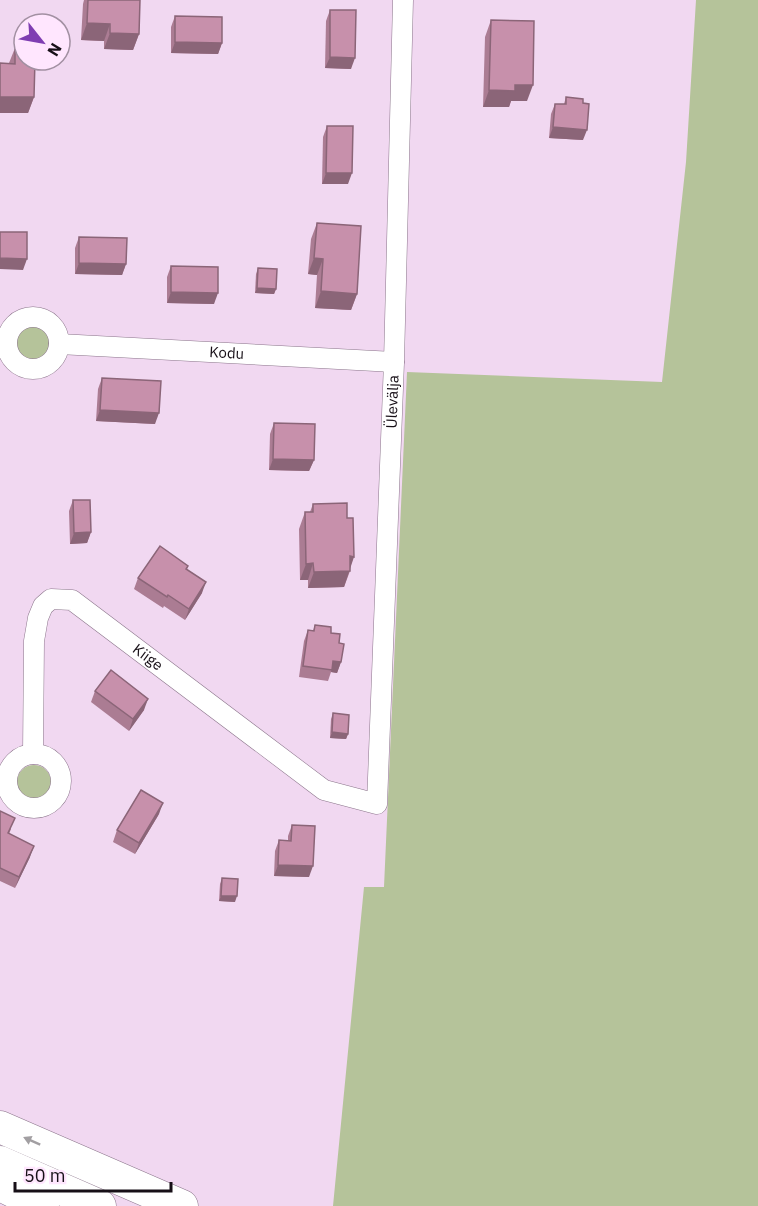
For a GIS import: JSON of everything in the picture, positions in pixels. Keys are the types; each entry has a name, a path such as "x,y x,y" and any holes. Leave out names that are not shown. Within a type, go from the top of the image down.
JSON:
{"highway":[{"path":"0,1127 182,1206"},
{"path":"0,1162 100,1206"},
{"path":"0,1185 43,1206"}],"street":[{"name":"Ülevälja","path":"377,804 394,362 403,0"},
{"name":"Kodu","path":"59,344 394,362"},
{"name":"Kiige","path":"33,754 34,641 38,618 43,606 51,598 72,600 324,790 377,804"}],"green space":[{"path":"696,0 758,0 758,1206 333,1206 364,887 384,887 407,372 662,382 686,162"},
{"path":"32,324 45,329 50,342 45,355 32,360 19,355 14,342 19,329"},
{"path":"34,765 46,770 51,782 46,794 34,799 22,794 17,782 22,770"}],"building":[{"path":"88,0 140,0 139,34 110,33 110,24 87,23"},
{"path":"330,10 356,10 355,58 330,57"},
{"path":"175,16 222,17 222,43 175,42"},
{"path":"491,20 534,21 533,85 515,85 515,91 489,90"},
{"path":"0,63 12,64 12,72 35,72 34,97 0,97"},
{"path":"566,97 583,99 583,103 589,104 587,130 553,127 555,104 566,104"},
{"path":"327,126 353,126 352,173 326,173"},
{"path":"317,223 361,226 357,294 321,291 323,259 314,258"},
{"path":"0,232 27,232 27,259 0,258"},
{"path":"79,237 127,238 126,264 79,263"},
{"path":"171,266 218,267 218,293 171,292"},
{"path":"258,268 277,269 276,289 257,288"},
{"path":"102,378 161,381 159,413 100,410"},
{"path":"274,423 315,424 314,460 273,459"},
{"path":"73,500 90,500 91,532 74,533"},
{"path":"347,503 347,518 353,518 354,557 350,556 350,571 314,572 313,563 306,564 305,512 313,512 313,504"},
{"path":"160,546 188,566 186,569 206,582 189,609 138,578"},
{"path":"315,625 331,627 331,633 340,634 339,643 344,644 341,662 333,661 332,670 303,666 308,630 314,631"},
{"path":"111,670 148,699 133,719 95,691"},
{"path":"333,713 349,715 348,734 332,732"},
{"path":"141,790 163,803 139,843 117,830"},
{"path":"0,811 15,818 8,833 34,846 19,877 0,868"},
{"path":"292,825 315,826 313,866 278,865 279,840 291,841"},
{"path":"222,878 238,879 237,896 221,896"}]}
